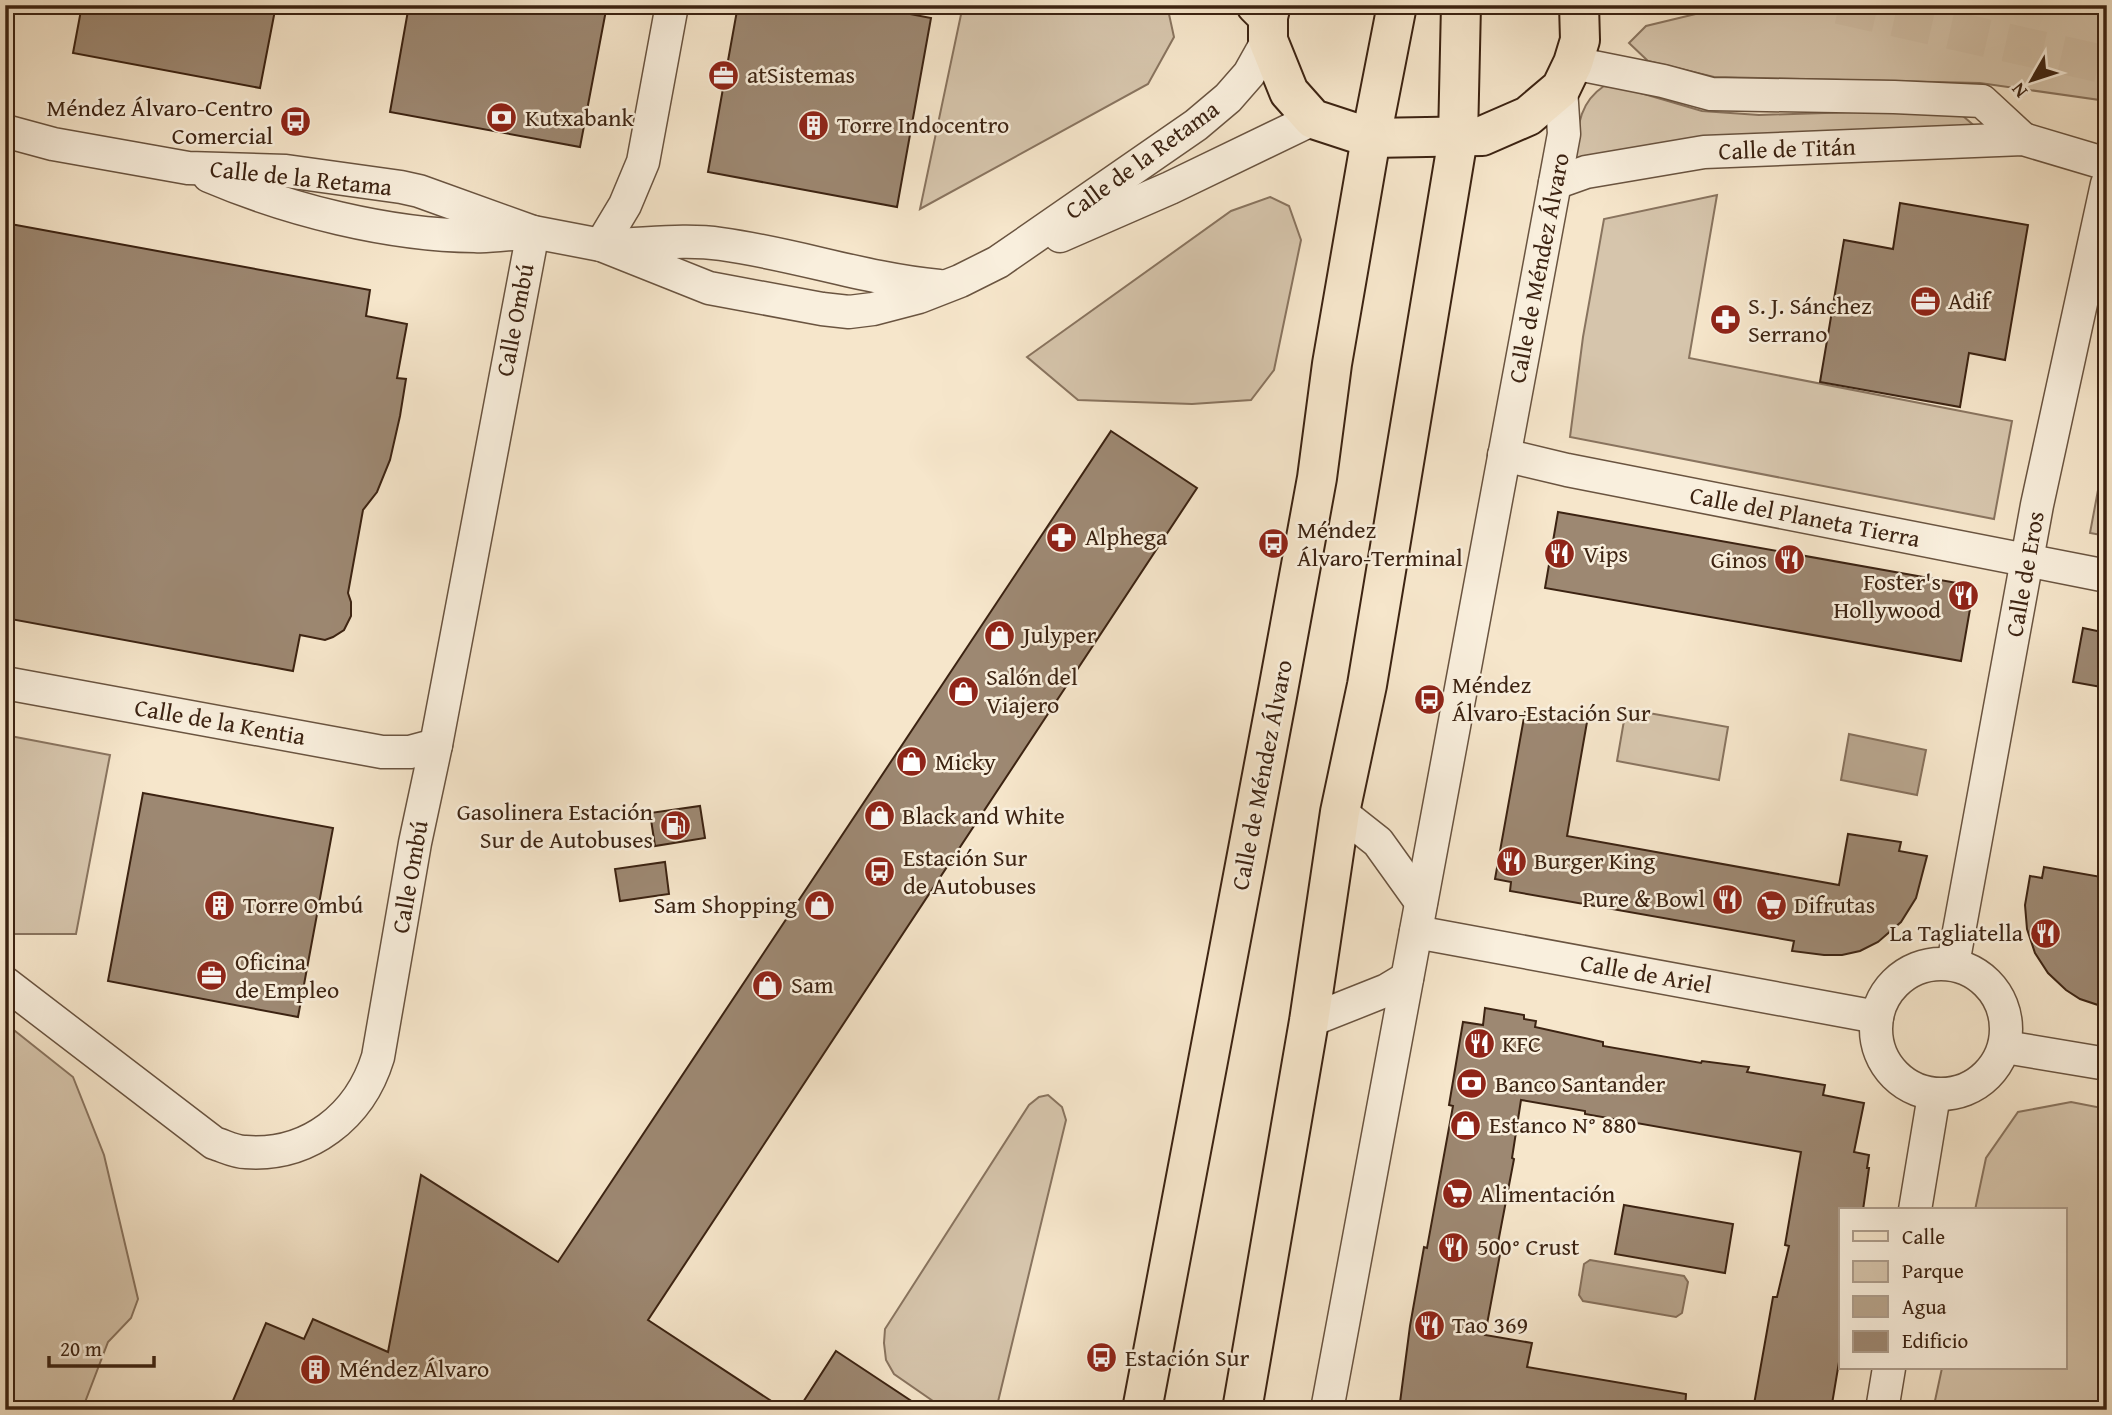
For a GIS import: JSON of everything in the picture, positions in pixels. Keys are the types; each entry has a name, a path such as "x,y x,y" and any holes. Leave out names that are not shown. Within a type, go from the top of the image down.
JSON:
{"main road":[{"name":"Calle de Méndez Álvaro","path":"1142,1410 1317,478 1332,364 1397,5"},
{"path":"1242,1410 1309,1021 1340,812 1367,685 1458,138 1461,5"},
{"name":"Calle de Méndez Álvaro","path":"1567,75 1580,40 1579,5"},
{"path":"1266,17 1289,92 1313,119 1371,138 1482,136 1528,116 1567,75"}],"street":[{"path":"601,245 625,205 643,162 672,5"},
{"name":"Calle de la Retama","path":"998,262 1196,125 1228,98 1248,74 1266,17"},
{"name":"Calle de Titán","path":"1567,75 1663,81 1711,94 1982,101 2023,139"},
{"name":"Calle de Méndez Álvaro","path":"1327,1410 1564,134 1567,75"},
{"name":"Calle de la Retama","path":"5,131 53,144 188,168 286,171 419,191 533,232 601,245 709,288 849,312 893,305 943,287 1170,188 1313,119"},
{"name":"Calle de Titán","path":"1555,183 1586,172 1704,152 2023,139 2107,164"},
{"name":"Calle de la Retama","path":"5,143 53,144"},
{"name":"Calle de la Retama","path":"188,168 240,190 281,203 394,229 478,237 533,232"},
{"name":"Calle de Eros","path":"1953,964 2037,505 2107,184"},
{"name":"Calle Ombú","path":"5,982 214,1143 242,1152 287,1149 320,1135 341,1121 358,1101 371,1080 379,1057 415,843 533,232"},
{"name":"Calle de la Retama","path":"601,245 719,244 761,250 878,278 943,287"},
{"name":"Calle del Planeta Tierra","path":"1504,455 2107,576"},
{"name":"Calle de la Kentia","path":"5,683 382,752 410,752 436,745"},
{"path":"1340,812 1378,842 1418,917"},
{"name":"Calle de Ariel","path":"1418,917 1877,1017"},
{"path":"1932,964 1953,964 1973,971 1990,985 2002,1004 2007,1025 2005,1047 1995,1068 1978,1084 1957,1093 1934,1095 1913,1089 1895,1076 1883,1059 1876,1038 1877,1017 1883,998 1896,981 1913,970 1932,964"},
{"path":"1309,1021 1387,990 1407,978"},
{"path":"2005,1047 2107,1064"},
{"path":"1915,1208 1934,1095"},
{"path":"1882,1410 1889,1370"}],"green space":[{"path":"963,5 1167,5 1174,37 1148,84 920,209"},
{"path":"1896,5 2107,5 2107,101 1980,83 1714,77 1648,61 1629,43 1646,26 1708,11"},
{"path":"1604,86 1627,89 1702,111 1759,115 1887,111 1963,116 1979,130 1575,159 1580,118 1588,101"},
{"path":"1717,195 1689,358 2012,421 1994,519 1570,437 1583,337 1604,219"},
{"path":"1270,197 1289,206 1301,240 1274,370 1251,400 1192,404 1078,400 1027,357 1231,211"},
{"path":"2107,442 2107,536 2090,533"},
{"path":"1626,709 1728,727 1719,780 1617,761"},
{"path":"5,735 110,755 76,934 12,934 5,929"},
{"path":"5,1023 73,1077 104,1155 138,1299 131,1318 108,1342 82,1410 5,1410"},
{"path":"1048,1095 1062,1107 1066,1120 996,1410 946,1410 894,1374 886,1360 885,1329 1029,1105 1039,1097"},
{"path":"2071,1102 2107,1109 2107,1410 1933,1410 1942,1370 2066,1370 2066,1208 1975,1208 1986,1158 2018,1112"}],"water":[{"path":"1849,734 1926,750 1917,795 1841,780"},
{"path":"1590,1260 1684,1276 1688,1282 1682,1313 1676,1317 1583,1301 1579,1295 1584,1264"}],"building":[{"path":"82,5 276,5 260,88 73,53"},
{"path":"409,5 607,5 580,147 390,112"},
{"name":"Torre Indocentro","path":"738,5 863,5 931,18 897,207 708,172"},
{"name":"Adif","path":"1900,203 2028,225 2005,360 1969,353 1960,407 1820,382 1844,240 1893,249"},
{"path":"5,223 370,290 366,316 407,324 397,378 406,379 400,416 390,460 377,492 363,510 348,593 351,616 344,630 325,640 300,635 293,671 5,618"},
{"name":"Estación Sur de Autobuses","path":"1111,431 1197,488 648,1320 785,1410 229,1410 266,1323 304,1339 313,1319 388,1352 421,1175 558,1262"},
{"path":"1558,512 1974,586 1961,661 1545,588"},
{"path":"2083,628 2107,633 2107,688 2073,682"},
{"path":"1525,712 1587,722 1567,836 1839,885 1848,834 1901,842 1899,851 1927,856 1916,898 1901,922 1878,942 1860,951 1824,955 1792,951 1794,941 1510,891 1511,882 1495,879"},
{"name":"Torre Ombú","path":"143,793 333,828 298,1017 108,981"},
{"path":"700,806 705,838 655,846 650,813"},
{"path":"665,862 669,894 620,901 615,869"},
{"path":"2044,867 2107,878 2107,1008 2080,999 2066,990 2048,973 2035,953 2027,929 2025,905 2030,876 2042,878"},
{"path":"1485,1008 1524,1015 1524,1019 1536,1021 1535,1027 1603,1042 1603,1046 1701,1063 1749,1067 1747,1072 1825,1085 1823,1095 1864,1103 1854,1152 1869,1155 1863,1208 1839,1208 1839,1362 1831,1410 1753,1410 1773,1297 1777,1297 1789,1246 1785,1245 1801,1152 1521,1100 1512,1158 1514,1159 1497,1248 1501,1249 1485,1335 1532,1343 1527,1367 1686,1394 1685,1410 1399,1410 1424,1247 1427,1248 1453,1106 1449,1105 1463,1022 1483,1025"},
{"path":"1624,1205 1733,1224 1725,1273 1615,1254"},
{"path":"836,1351 925,1410 798,1410"}],"tunnel":[{"path":"1839,5 2107,65"}],"place":[{"name":"atSistemas","path":"724,75"},
{"name":"Kutxabank","path":"502,118"},
{"name":"Méndez Álvaro-Centro Comercial","path":"296,122"},
{"name":"Torre Indocentro","path":"814,125"},
{"name":"Adif","path":"1925,301"},
{"name":"S. J. Sánchez Serrano","path":"1725,320"},
{"name":"Alphega","path":"1062,537"},
{"name":"Méndez Álvaro-Terminal","path":"1274,544"},
{"name":"Vips","path":"1560,554"},
{"name":"Ginos","path":"1790,560"},
{"name":"Foster's Hollywood","path":"1964,596"},
{"name":"Julyper","path":"1000,635"},
{"name":"Salón del Viajero","path":"963,691"},
{"name":"Méndez Álvaro-Estación Sur","path":"1429,699"},
{"name":"Micky","path":"912,762"},
{"name":"Black and White","path":"879,816"},
{"name":"Gasolinera Estación Sur de Autobuses","path":"676,826"},
{"name":"Burger King","path":"1511,861"},
{"name":"Estación Sur de Autobuses","path":"880,872"},
{"name":"Pure & Bowl","path":"1728,899"},
{"name":"Torre Ombú","path":"220,905"},
{"name":"Sam Shopping","path":"820,905"},
{"name":"Difrutas","path":"1771,905"},
{"name":"La Tagliatella","path":"2046,933"},
{"name":"Oficina de Empleo","path":"212,976"},
{"name":"Sam","path":"768,985"},
{"name":"KFC","path":"1479,1044"},
{"name":"Banco Santander","path":"1472,1084"},
{"name":"Estanco N° 880","path":"1466,1125"},
{"name":"Alimentación","path":"1457,1194"},
{"name":"500° Crust","path":"1454,1247"},
{"name":"Tao 369","path":"1429,1325"},
{"name":"Estación Sur","path":"1102,1358"},
{"name":"Méndez Álvaro","path":"316,1369"}]}
